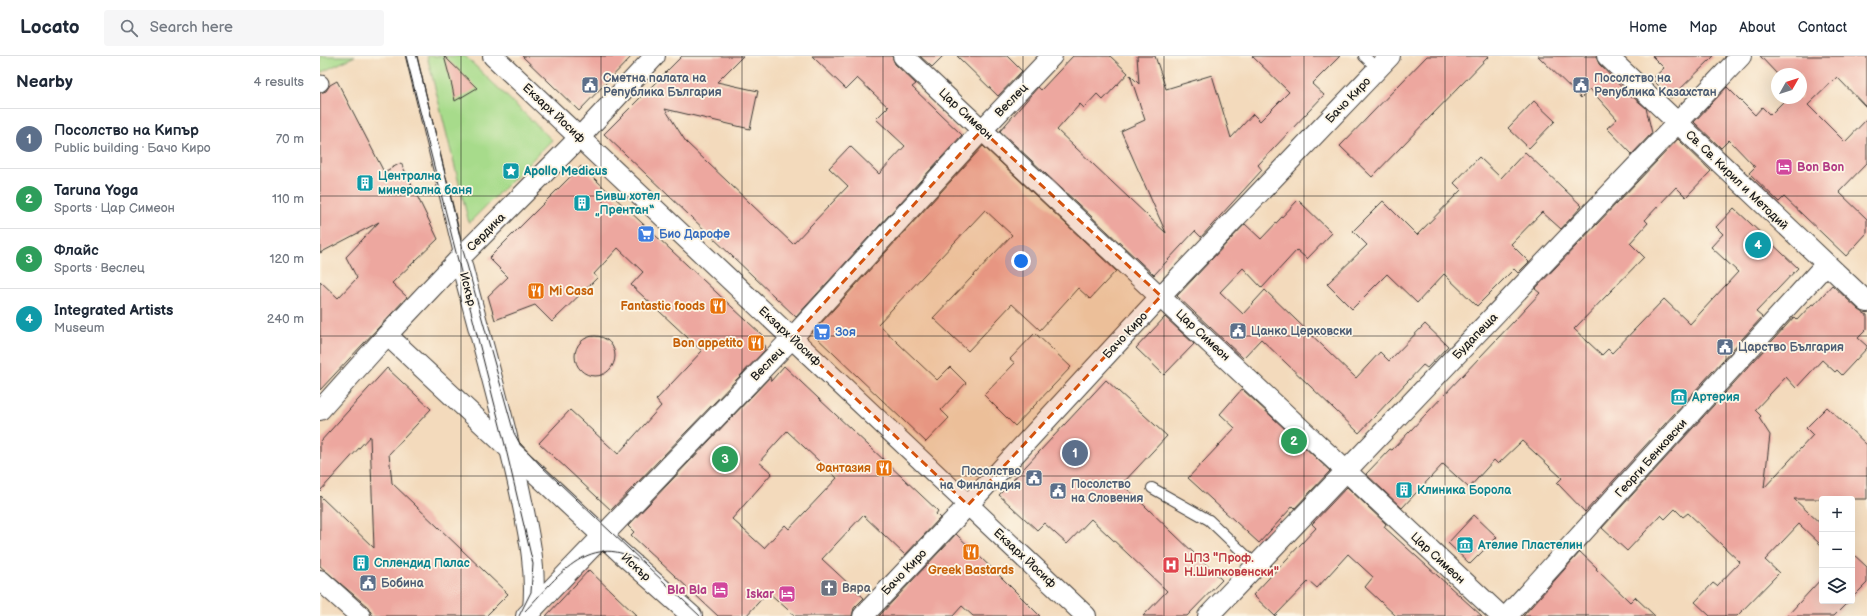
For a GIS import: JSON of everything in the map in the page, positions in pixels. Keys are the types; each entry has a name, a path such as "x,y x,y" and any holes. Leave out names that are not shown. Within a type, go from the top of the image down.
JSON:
{"street":[{"name":"Екзарх Йосиф","path":"493,56 1086,616"},
{"name":"Сердика","path":"320,410 387,335 460,258 580,137 655,56"},
{"name":"Цар Симеон","path":"904,56 1501,616"},
{"name":"Веслец","path":"530,612 792,338 982,130 1052,56"},
{"name":"Св. Св. Кирил и Методий","path":"1607,56 1867,302"},
{"name":"Будапеща","path":"1208,616 1741,56"},
{"name":"Бачо Киро","path":"863,616 968,505 1377,60"},
{"name":"Искър","path":"460,258 511,452 534,564 535,583 530,612"},
{"name":"Георги Бенковски","path":"1508,616 1826,264"},
{"name":"Искър","path":"387,335 602,536 692,616"},
{"path":"320,580 360,616"}],"lane":[{"name":"Искър","path":"411,56 460,258"},
{"path":"1152,488 1209,520 1256,565"}],"highlighted area":[{"path":"982,130 1161,296 968,505 792,338"}],"green space":[{"path":"320,56 355,56 320,73"},
{"path":"427,56 465,56 552,140 469,223"}],"building":[{"path":"444,56 477,88 455,101 452,86"},
{"path":"522,56 632,56 579,111"},
{"path":"682,56 743,56 717,82 758,91 750,129 665,109 686,142 793,244 848,186 829,168 850,146 879,174 905,146 876,119 888,107 857,78 846,89 812,56 892,56 895,64 916,84 912,87 962,135 796,317 604,134"},
{"path":"920,56 943,56 932,67"},
{"path":"957,56 1007,56 1022,71 998,96"},
{"path":"1073,56 1110,56 1128,73 1103,100 1097,94 1084,108 1080,104 1057,130 1166,233 1121,131 1145,120 1130,75 1139,84 1137,56 1155,56 1166,89 1212,75 1231,138 1253,114 1260,121 1289,92 1252,56 1340,56 1312,84 1324,95 1258,165 1262,170 1201,237 1195,231 1154,275 1000,131 1038,87 1041,90"},
{"path":"1427,56 1489,56 1372,177 1340,146"},
{"path":"1538,56 1596,56 1599,64 1632,98 1633,97 1646,108 1652,133 1632,154 1607,128 1617,119 1590,89 1581,98"},
{"path":"1652,56 1714,56 1671,98 1652,79 1664,68"},
{"path":"1760,56 1867,56 1867,108 1837,77 1808,105 1845,142 1867,119 1867,163 1839,192 1867,219 1867,233 1846,256 1784,197 1779,202 1749,173 1755,167 1729,140 1721,148 1694,122 1727,87 1755,115 1762,107 1770,115 1781,104 1807,104 1807,68 1771,68"},
{"name":"Централна минерална баня","path":"337,81 384,172 401,163 438,239 392,283 407,297 320,390 320,281 338,298 357,278 346,257 379,222 320,253 320,93 326,91 330,85"},
{"path":"1534,101 1555,121 1529,148 1508,128"},
{"path":"1678,139 1711,171 1686,197 1676,187 1645,220 1648,223 1630,243 1644,257 1574,329 1602,355 1608,349 1612,353 1664,299 1690,324 1738,272 1711,247 1723,234 1716,227 1734,208 1798,268 1756,312 1762,317 1585,512 1557,483 1562,478 1522,441 1498,464 1494,460 1469,488 1443,464 1402,508 1366,474 1390,449 1392,450 1514,321 1540,293 1535,289"},
{"path":"983,146 1116,271 1090,299 1078,288 1040,330 1012,304 968,351 933,318 1012,235 985,210 878,324 937,380 950,367 966,383 941,410 949,418 926,442 812,333"},
{"path":"1525,152 1582,206 1561,229 1542,212 1511,244 1529,262 1518,273 1514,269 1477,306 1444,274 1417,303 1387,274 1352,309 1327,284 1367,245 1353,231 1383,201 1417,235 1461,190 1454,183 1479,157 1501,178"},
{"path":"581,166 762,335 765,350 611,510 539,443 570,410 618,454 661,406 656,400 702,351 631,285 643,272 618,248 594,274 597,278 552,322 535,305 495,320 488,296 508,277 489,258"},
{"path":"1298,200 1332,233 1307,259 1297,250 1262,288 1243,268 1220,292 1243,314 1265,290 1356,378 1380,352 1389,361 1425,324 1448,346 1427,368 1423,365 1359,433 1261,339 1243,358 1177,296 1245,224 1261,239"},
{"path":"1832,285 1859,310 1867,315 1867,329 1858,338 1867,346 1867,348 1842,375 1837,370 1835,372 1822,360 1796,388 1786,377 1755,410 1761,416 1759,418 1770,435 1764,488 1813,435 1806,428 1827,407 1867,445 1867,499 1855,499 1855,496 1819,496 1819,499 1794,499 1819,522 1819,543 1799,524 1765,560 1779,573 1737,616 1710,616 1695,602 1713,583 1717,586 1740,562 1688,513 1683,517 1675,509 1665,519 1661,515 1627,551 1602,528 1794,317 1797,320 1812,304 1814,305"},
{"path":"1165,317 1194,344 1164,375 1136,348"},
{"path":"1035,333 1071,367 1015,426 984,395 1015,363 1010,359"},
{"path":"595,336 603,338 609,342 613,348 615,356 613,364 609,370 603,374 595,376 587,374 581,370 577,364 575,356 577,348 581,342 587,338"},
{"path":"784,366 938,511 936,514 940,518 905,555 863,515 822,559 864,598 854,608 852,616 795,616 768,592 746,616 718,616 631,535 634,532 628,526 770,377 771,381","holes":["787,431 837,478 789,529 785,525 764,548 732,519 772,473 759,462"]},
{"path":"387,368 431,409 389,454 392,483 508,594 486,616 373,616 368,607 320,566 320,496 374,548 370,436 320,491 320,442"},
{"path":"1106,380 1167,436 1122,484 1222,580 1187,616 1143,616 1167,591 1091,519 1067,544 1044,523 1037,530 999,495"},
{"path":"1242,389 1330,471 1295,508 1293,506 1259,543 1188,478 1235,428 1220,414"},
{"path":"1347,487 1386,524 1384,527 1482,616 1396,616 1365,587 1373,577 1348,554 1317,588 1309,581 1275,616 1253,595 1316,528 1312,524"},
{"path":"1474,515 1497,537 1470,564 1448,543"},
{"path":"956,534 1040,616 973,616 962,606 953,616 879,616"},
{"path":"1580,552 1630,602 1635,597 1655,616 1523,616"},
{"path":"1855,556 1867,567 1867,583 1855,595"},
{"path":"589,570 637,616 546,616"},
{"path":"1819,581 1819,604 1846,604 1834,616 1787,616"}],"tram line":[{"path":"406,56 505,445 533,564 531,592 519,616"},
{"path":"417,56 464,254 514,433 519,442 541,466 700,616"},
{"path":"525,611 561,574 574,563 588,555 603,551 619,553 637,560"}],"place":[{"name":"Сметна палата на Република България","path":"590,85"},
{"name":"Посолство на Република Казахстан","path":"1581,85"},
{"name":"Bon Bon","path":"1784,167"},
{"name":"Apollo Medicus","path":"511,171"},
{"name":"Централна минерална баня","path":"365,183"},
{"name":"Бивш хотел „Прентан“","path":"582,203"},
{"name":"Био Дарофе","path":"646,234"},
{"name":"Integrated Artists","path":"1758,245"},
{"name":"Mi Casa","path":"536,291"},
{"name":"Fantastic foods","path":"718,306"},
{"name":"Цанко Церковски","path":"1238,331"},
{"name":"Зоя","path":"822,332"},
{"name":"Bon appetito","path":"756,343"},
{"name":"Царство България","path":"1725,347"},
{"name":"Артерия","path":"1679,397"},
{"name":"Taruna Yoga","path":"1294,441"},
{"name":"Посолство на Кипър","path":"1075,453"},
{"name":"Флайс","path":"725,459"},
{"name":"Фантазия","path":"884,468"},
{"name":"Посолство на Финландия","path":"1034,478"},
{"name":"Клиника Борола","path":"1404,490"},
{"name":"Посолство на Словения","path":"1058,491"},
{"name":"Ателие Пластелин","path":"1465,545"},
{"name":"Greek Bastards","path":"971,552"},
{"name":"Сплендид Палас","path":"361,563"},
{"name":"ЦПЗ \"Проф. Н.Шипковенски\"","path":"1171,565"},
{"name":"Бобина","path":"368,583"},
{"name":"Вяра","path":"829,588"},
{"name":"Bla Bla","path":"720,590"},
{"name":"Iskar","path":"787,594"}]}
